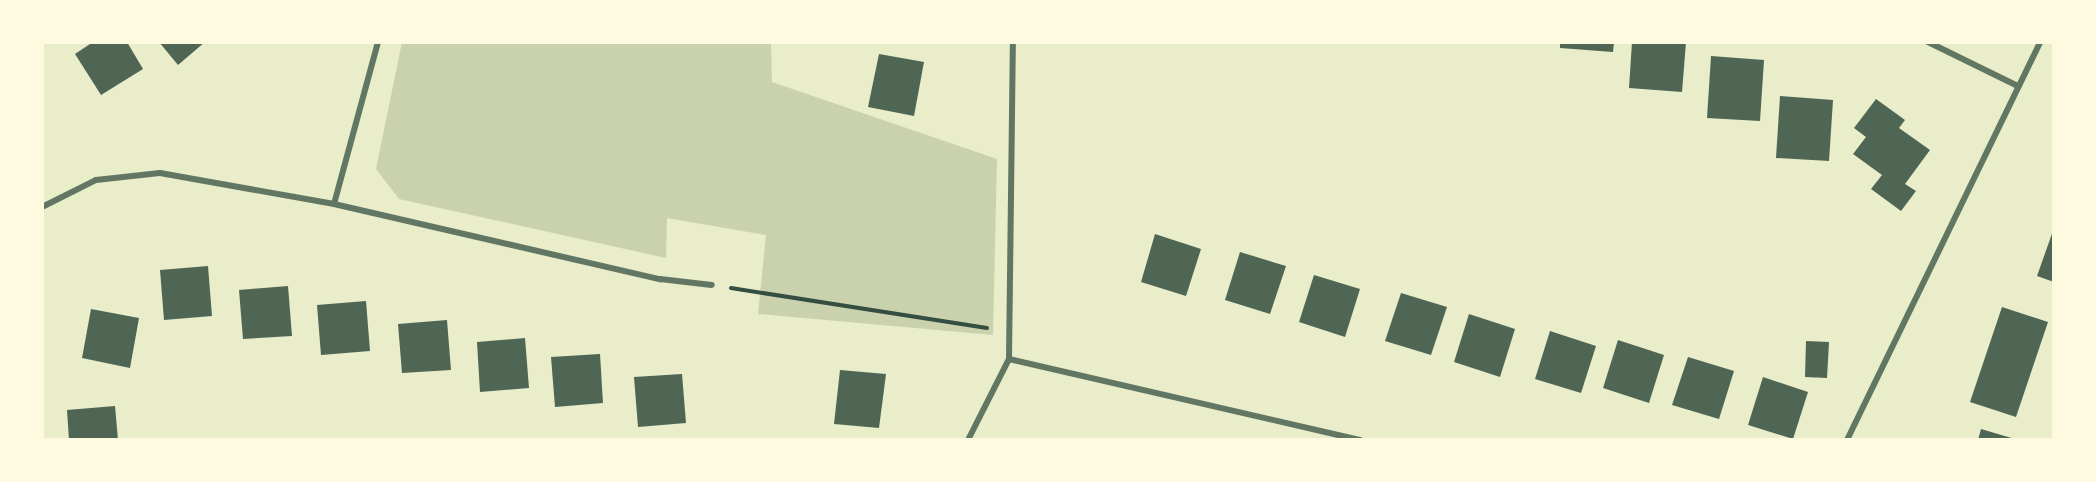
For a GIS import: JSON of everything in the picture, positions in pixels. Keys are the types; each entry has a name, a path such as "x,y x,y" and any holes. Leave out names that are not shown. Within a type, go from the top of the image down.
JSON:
{"street":[{"path":"334,204 378,42"},
{"path":"968,440 1009,359 1014,42"},
{"path":"1928,42 2018,86"},
{"path":"1847,440 2040,42"},
{"path":"42,207 96,180 160,173 334,204 660,279 712,285"},
{"path":"1009,359 1361,440"}],"path":[{"path":"712,285 1010,332"}],"green space":[{"path":"402,42 771,42 772,82 997,159 993,335 758,314 766,235 667,218 666,258 399,199 376,169"}],"building":[{"path":"93,42 127,42 143,69 101,95 75,54"},
{"path":"159,42 205,42 178,65"},
{"path":"1560,42 1614,42 1613,52 1560,48"},
{"path":"1632,42 1686,42 1682,92 1629,88"},
{"path":"879,54 924,62 914,116 868,107"},
{"path":"1711,56 1764,60 1760,121 1707,118"},
{"path":"1780,96 1833,100 1829,161 1776,158"},
{"path":"1876,99 1905,120 1899,128 1930,150 1905,184 1916,191 1901,211 1871,189 1882,175 1853,154 1866,137 1854,128"},
{"path":"2054,228 2054,282 2037,276"},
{"path":"1155,234 1201,249 1186,296 1141,282"},
{"path":"1240,252 1286,266 1270,314 1225,300"},
{"path":"208,266 212,316 164,320 160,270"},
{"path":"1314,275 1360,289 1345,337 1299,322"},
{"path":"288,286 292,336 243,339 239,290"},
{"path":"1401,293 1447,307 1431,355 1385,341"},
{"path":"366,301 370,351 321,355 317,305"},
{"path":"2002,307 2048,322 2016,417 1970,402"},
{"path":"91,309 139,318 130,368 82,358"},
{"path":"1469,314 1515,329 1500,377 1454,362"},
{"path":"447,320 451,370 402,373 398,324"},
{"path":"1550,331 1596,346 1581,393 1535,379"},
{"path":"525,338 529,388 480,392 477,342"},
{"path":"1618,340 1664,355 1649,403 1603,388"},
{"path":"1806,341 1829,342 1827,378 1805,377"},
{"path":"600,354 603,403 555,407 551,357"},
{"path":"1688,357 1734,371 1719,419 1672,405"},
{"path":"840,370 886,374 879,428 834,424"},
{"path":"682,374 686,423 638,427 634,377"},
{"path":"1763,377 1808,392 1793,439 1748,425"},
{"path":"115,406 118,440 69,440 67,410"},
{"path":"1981,429 2015,439 1978,440"}]}
